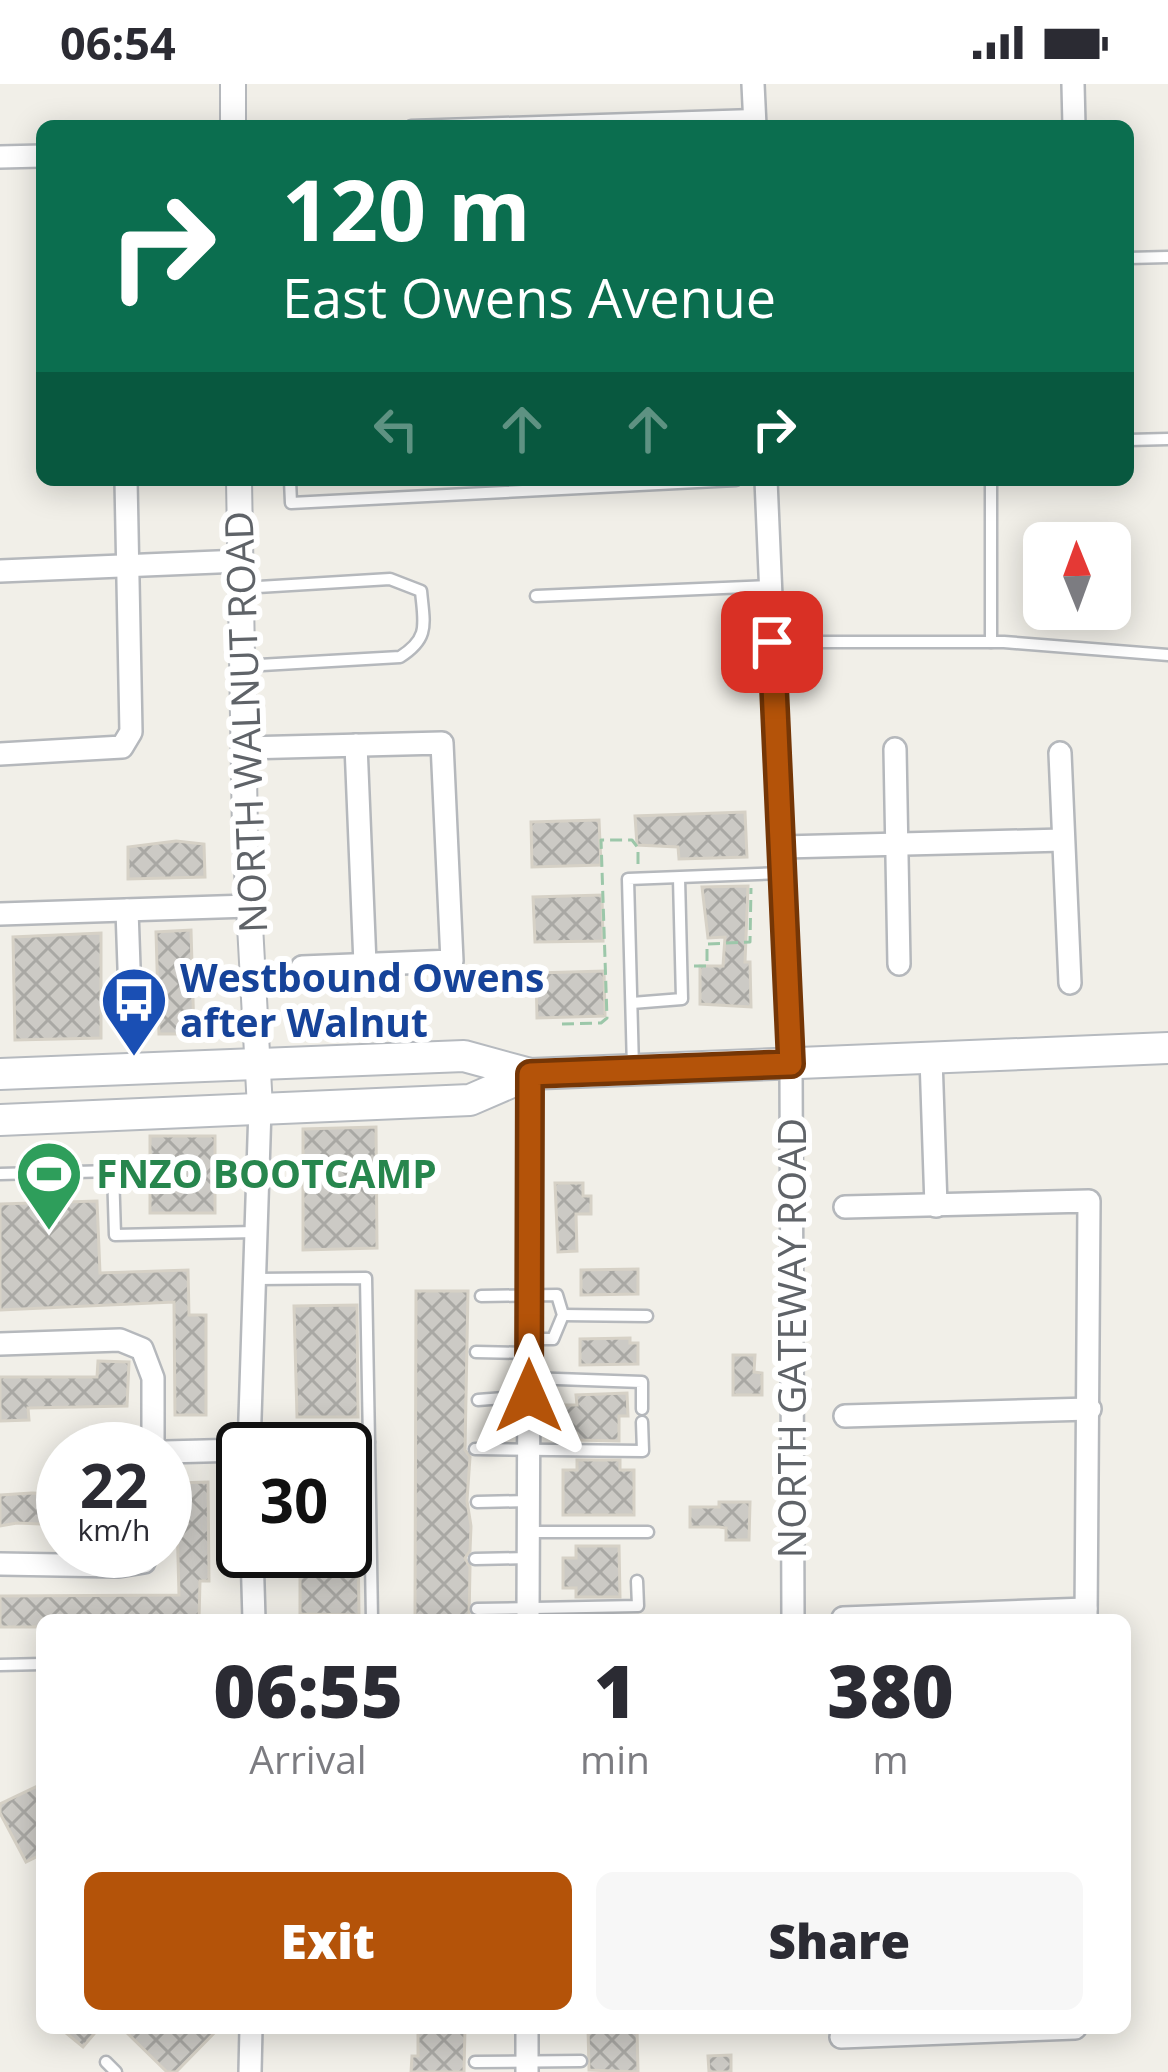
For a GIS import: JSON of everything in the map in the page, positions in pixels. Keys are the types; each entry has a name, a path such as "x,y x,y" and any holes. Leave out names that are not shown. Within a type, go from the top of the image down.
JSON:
{"main road":[{"path":"0,1074 464,1056 530,1074 1168,1048"},
{"path":"0,1120 470,1100 530,1074"}],"street":[{"path":"232,84 233,120"},
{"path":"753,84 754,120"},
{"path":"1073,84 1074,120"},
{"path":"0,157 36,156"},
{"path":"0,754 122,747 131,732 126,486"},
{"name":"NORTH WALNUT ROAD","path":"239,486 244,748 260,1108"},
{"name":"NORTH GATEWAY ROAD","path":"766,486 791,1064 793,1614"},
{"path":"0,572 241,561"},
{"path":"244,748 442,743 452,961 302,967"},
{"path":"356,745 365,964"},
{"path":"895,749 899,964"},
{"path":"1060,753 1070,983"},
{"path":"783,847 1063,840"},
{"path":"0,914 250,906"},
{"path":"127,910 131,1024"},
{"path":"931,1058 936,1206"},
{"path":"528,1614 530,1074"},
{"path":"249,1422 260,1108"},
{"path":"845,1208 1089,1201 1086,1614"},
{"path":"0,1344 120,1340 142,1349 153,1378 153,1422"},
{"path":"845,1416 1090,1409"},
{"path":"0,1564 36,1565"},
{"path":"253,1578 254,1614"},
{"path":"250,2072 251,2034"},
{"path":"527,2034 527,2067"},
{"path":"841,2037 919,2034"}],"lane":[{"path":"1134,258 1168,256"},
{"path":"1134,440 1168,439"},
{"path":"290,486 291,503 566,486"},
{"path":"448,486 448,496"},
{"path":"991,486 991,642"},
{"path":"241,588 390,579 421,591 425,627 417,646 400,657 242,666"},
{"path":"536,596 769,586"},
{"path":"772,642 991,642 1168,656"},
{"path":"633,1070 633,879 784,873"},
{"path":"632,1004 682,1000 679,878"},
{"path":"0,1174 113,1172 116,1235 255,1232"},
{"path":"255,1280 366,1278 369,1422"},
{"path":"476,1352 553,1339 563,1315 557,1295 481,1296"},
{"path":"563,1315 647,1316"},
{"path":"475,1449 643,1451 642,1382 529,1387 478,1400"},
{"path":"477,1502 529,1501"},
{"path":"529,1532 648,1532"},
{"path":"475,1558 529,1558"},
{"path":"371,1578 372,1614"},
{"path":"477,1609 528,1614 638,1606 637,1581"},
{"path":"0,1665 36,1664"},
{"path":"475,2062 527,2067 581,2061"},
{"path":"106,2062 116,2072"}],"path":[{"path":"562,1024 601,1023 608,1018 601,840 632,840 638,848 633,879"},
{"path":"681,967 707,966 706,944 750,942 753,890 748,875"}],"building":[{"path":"745,812 747,857 679,859 678,847 637,845 635,816"},
{"path":"599,820 601,865 532,867 531,822"},
{"path":"176,841 204,844 205,877 128,879 128,847"},
{"path":"748,886 745,962 750,962 751,1007 700,1004 700,966 723,966 725,937 708,938 702,887"},
{"path":"602,895 603,941 535,942 533,897"},
{"path":"191,930 194,1034 159,1034 156,932"},
{"path":"101,933 101,1038 15,1040 13,937"},
{"path":"604,971 605,1016 537,1018 536,973"},
{"path":"376,1127 377,1248 303,1250 303,1129"},
{"path":"150,1136 215,1136 215,1213 150,1213"},
{"path":"555,1183 583,1183 583,1196 591,1196 591,1214 576,1214 577,1251 558,1252"},
{"path":"97,1201 100,1273 188,1270 189,1315 206,1315 206,1415 175,1415 174,1302 0,1310 0,1204"},
{"path":"638,1269 638,1294 581,1295 581,1270"},
{"path":"416,1291 468,1291 465,1450 470,1457 467,1501 471,1526 470,1551 465,1558 470,1567 469,1614 415,1614"},
{"path":"357,1305 358,1417 297,1417 294,1306"},
{"path":"630,1338 630,1343 638,1343 638,1364 580,1365 580,1339"},
{"path":"733,1355 755,1355 754,1372 762,1373 762,1395 733,1395"},
{"path":"98,1361 129,1362 127,1406 28,1408 29,1420 0,1421 0,1377 97,1377"},
{"path":"627,1393 628,1416 619,1416 619,1441 577,1440 577,1434 563,1434 562,1405 577,1405 576,1395"},
{"path":"577,1460 620,1460 620,1470 634,1470 634,1515 563,1515 563,1470 577,1470"},
{"path":"192,1482 208,1482 209,1581 200,1581 199,1614 36,1614 36,1627 0,1627 0,1596 179,1595 179,1578 192,1578"},
{"path":"36,1493 36,1524 0,1526 0,1495"},
{"path":"719,1502 750,1502 749,1540 726,1540 726,1528 690,1527 690,1507 719,1507"},
{"path":"576,1546 619,1546 620,1597 576,1597 576,1588 563,1588 563,1558 576,1558"},
{"path":"300,1578 358,1578 359,1614 300,1614"},
{"path":"36,1787 36,1857 26,1862 0,1813 0,1804"},
{"path":"67,2034 94,2034 83,2047"},
{"path":"128,2034 213,2034 176,2072 167,2072"},
{"path":"418,2034 465,2034 464,2072 411,2072 412,2056 418,2056"},
{"path":"588,2034 637,2034 638,2072 589,2070"},
{"path":"731,2055 731,2072 709,2072 708,2056"}],"place":[{"name":"Westbound Owens after Walnut","path":"134,1059"},
{"name":"FNZO BOOTCAMP","path":"49,1233"}],"route":[{"path":"529,1396 530,1074 791,1064 772,642"}]}
